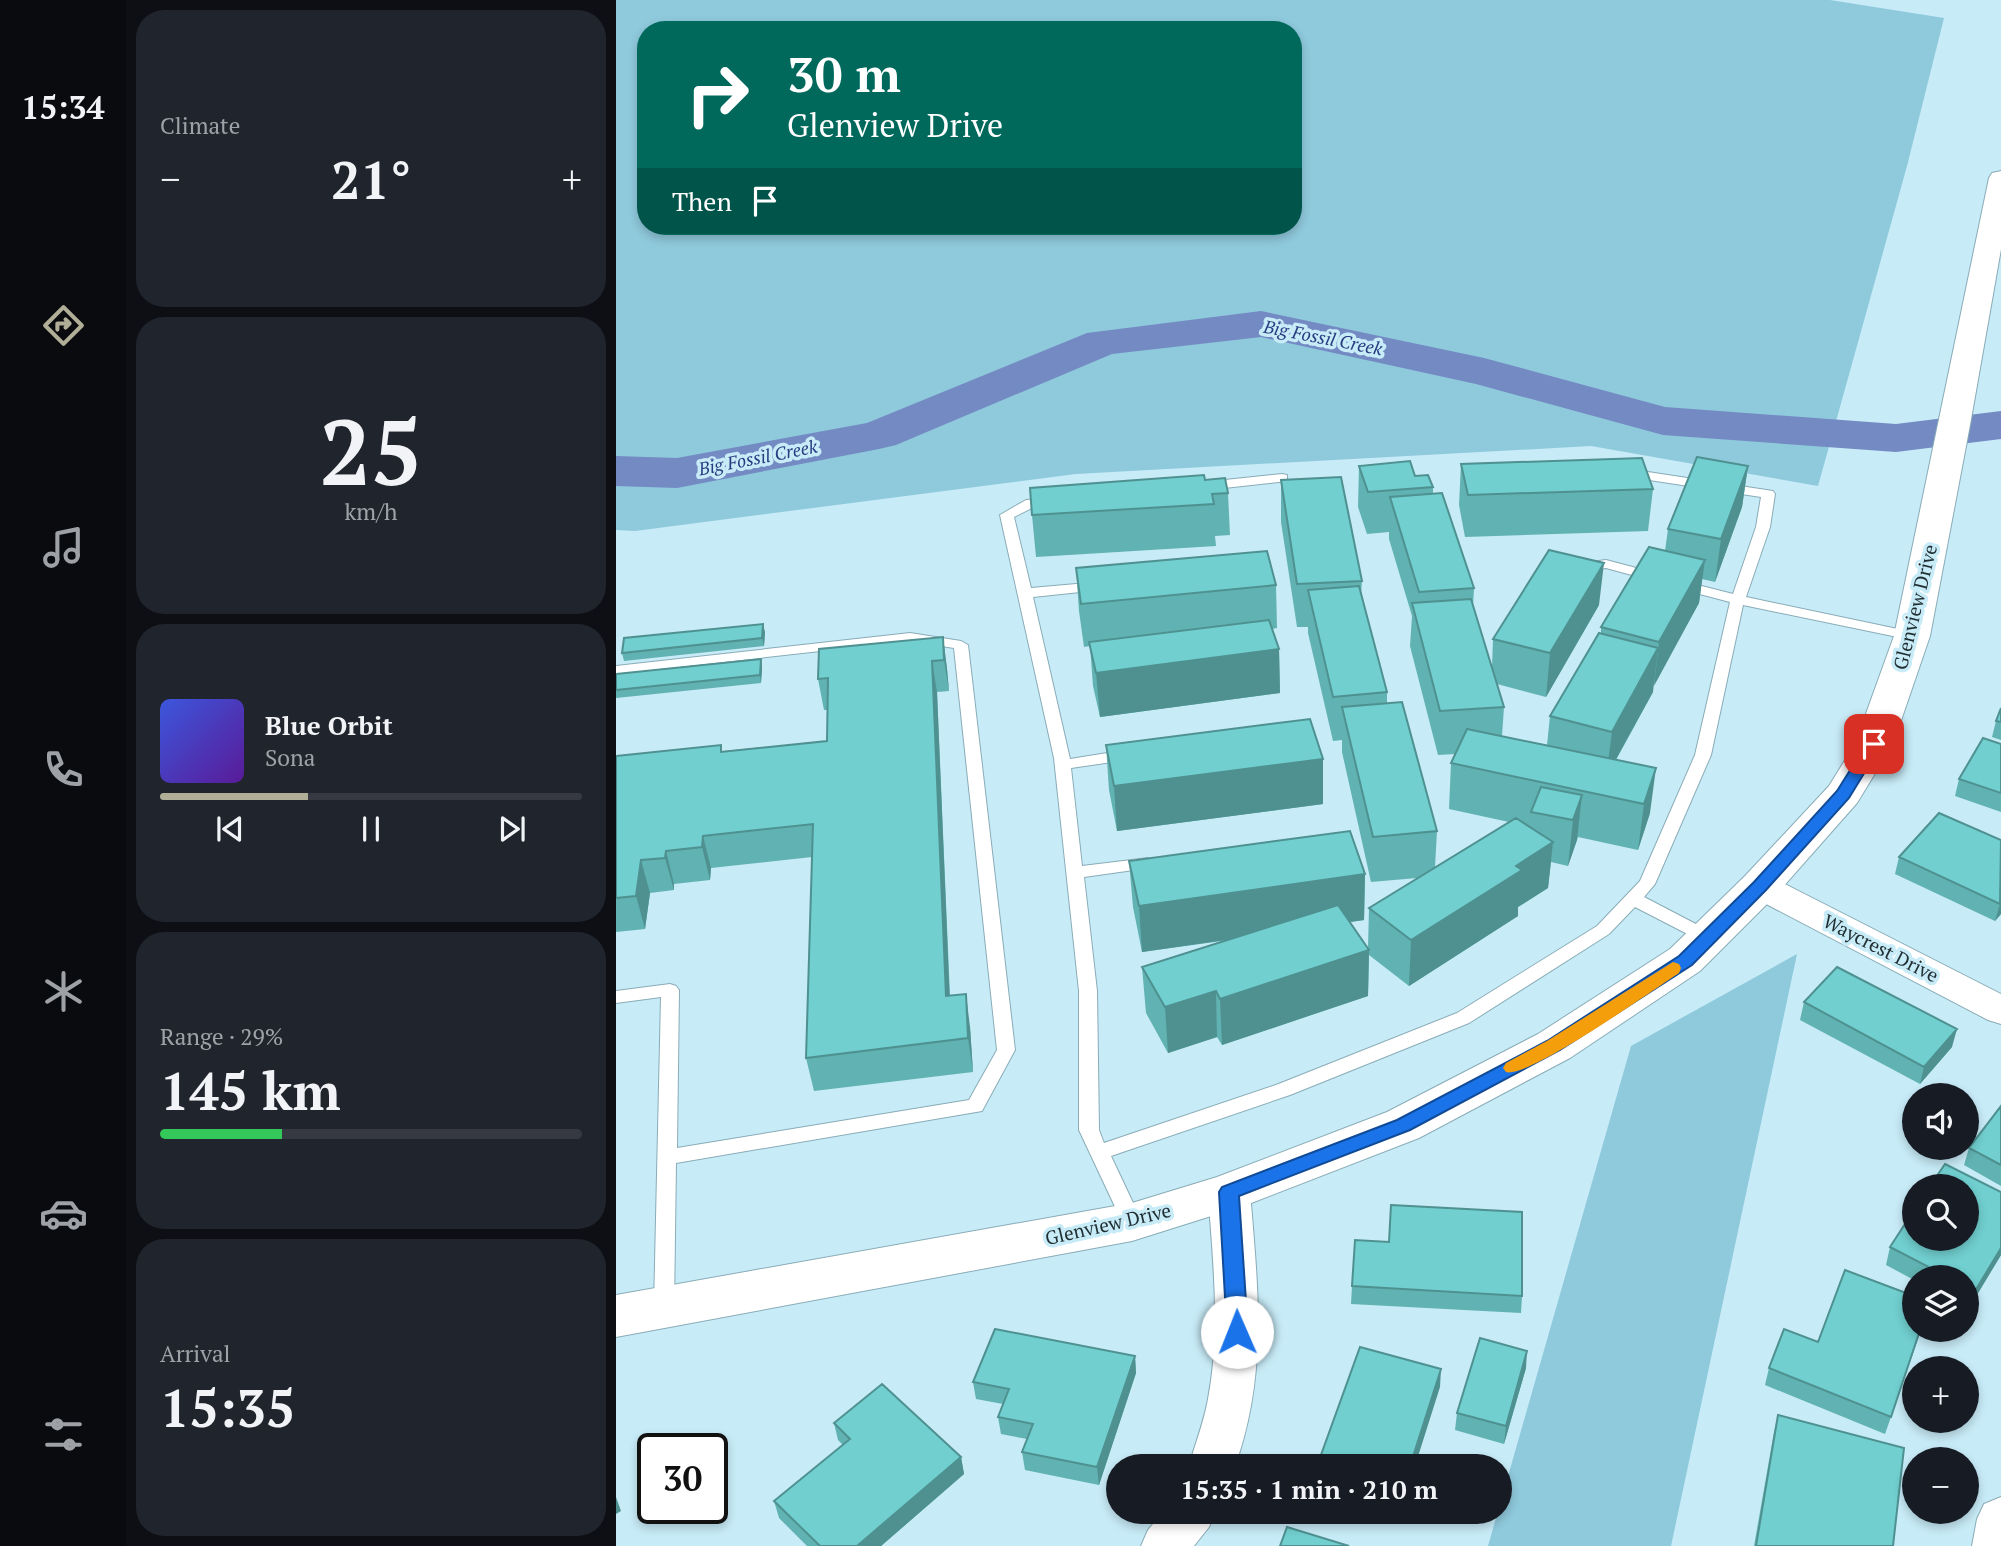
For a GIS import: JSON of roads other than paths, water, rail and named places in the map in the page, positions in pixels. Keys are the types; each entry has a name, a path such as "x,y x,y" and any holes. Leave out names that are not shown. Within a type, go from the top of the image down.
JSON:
{"main road":[{"name":"Glenview Drive","path":"616,1316 1132,1222 1229,1192 1403,1125 1554,1046 1685,960 1760,886 1843,794 1874,744 1912,636 1941,499 2001,178"}],"street":[{"name":"Waycrest Drive","path":"1760,886 2001,1010"},
{"path":"1217,1454 1223,1439 1237,1373 1238,1312 1229,1192"},
{"path":"1165,1546 1182,1524"}],"lane":[{"path":"1099,1152 1283,1090 1463,1018 1603,930 1647,884 1703,754 1738,600 1763,527 1768,494 1714,484 1616,473"},
{"path":"1184,488 1282,478"},
{"path":"1073,499 1031,503 1007,515 1062,765 1088,991 1089,1130 1132,1222"},
{"path":"1572,569 1606,564 1738,600 1912,636"},
{"path":"1025,593 1117,584"},
{"path":"616,670 910,637 961,645 1006,1050 975,1106 668,1157"},
{"path":"1062,765 1140,753"},
{"path":"1074,873 1170,861"},
{"path":"1633,899 1709,939"},
{"path":"616,997 670,990 664,1309"}],"waterway":[{"name":"Big Fossil Creek","path":"616,471 677,473 879,435 1103,342 1261,324 1484,372 1663,421 1896,438 2001,425"}]}
